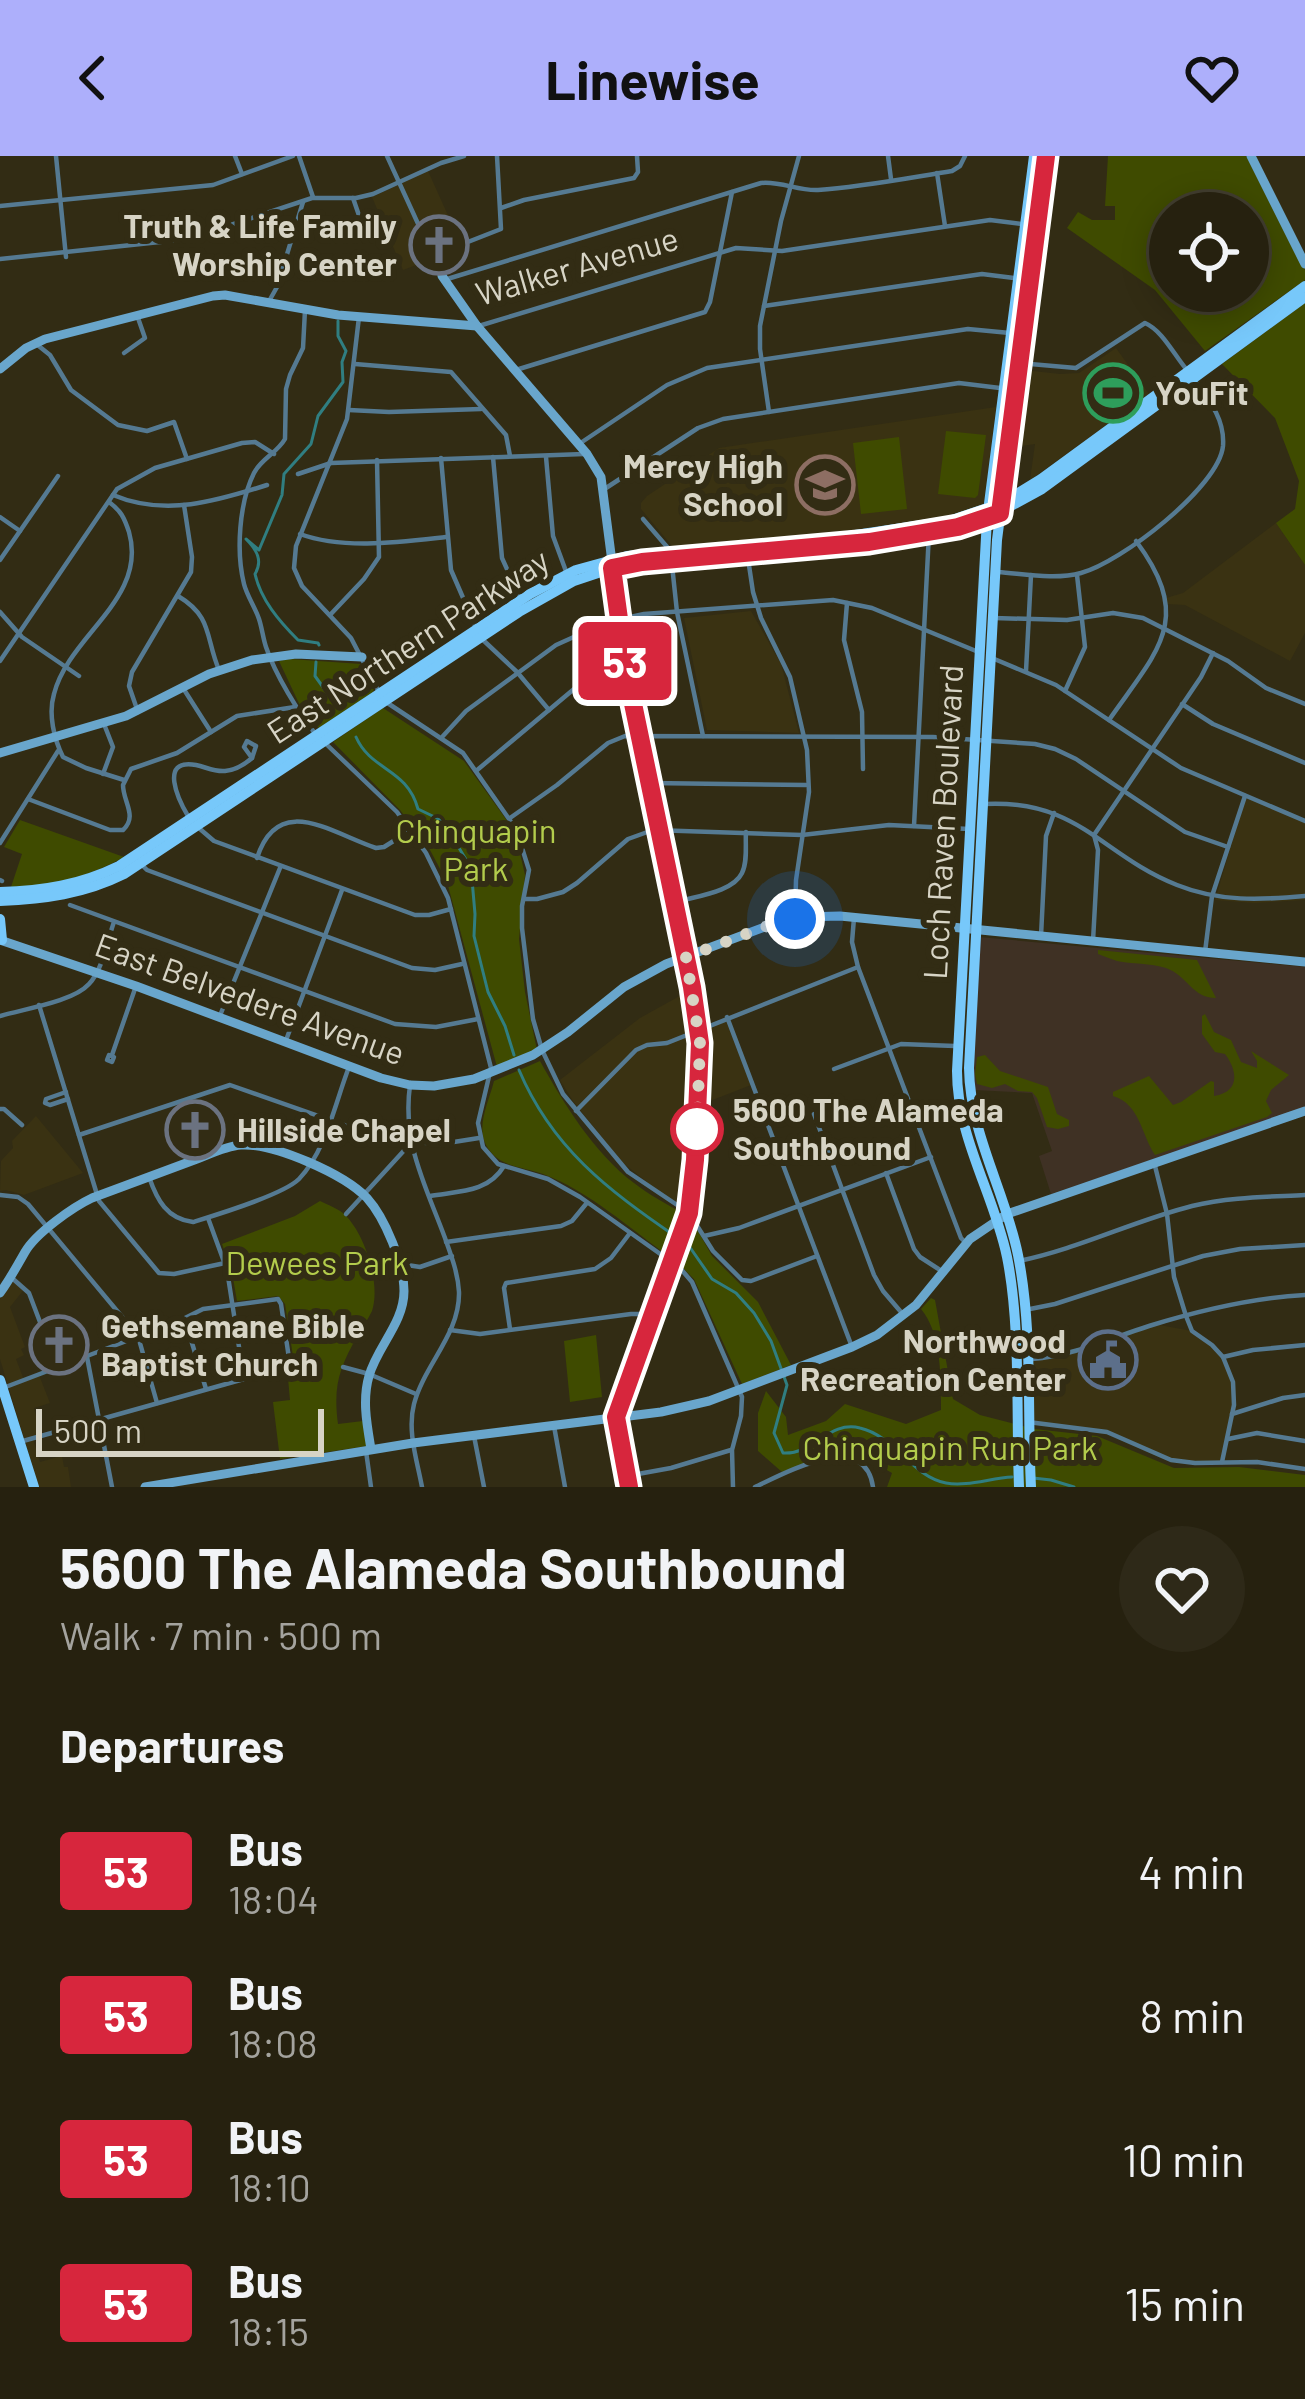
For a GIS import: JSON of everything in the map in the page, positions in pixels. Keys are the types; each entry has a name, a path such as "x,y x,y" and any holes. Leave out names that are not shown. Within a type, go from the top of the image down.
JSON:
{"main road":[{"name":"Loch Raven Boulevard","path":"986,655 994,618 994,511 1031,225 1034,156"},
{"name":"Loch Raven Boulevard","path":"971,929 969,829 981,741 1004,389 1013,362 1011,333 1018,279 1046,156"},
{"name":"East Northern Parkway","path":"1190,375 1305,286"},
{"name":"East Northern Parkway","path":"747,549 836,546 929,532 994,511 1305,297"},
{"name":"East Northern Parkway","path":"479,634 521,600 567,574 611,564 836,538 994,511"},
{"name":"East Northern Parkway","path":"1,884 46,890 94,878 135,857 479,634 611,564"},
{"name":"Loch Raven Boulevard","path":"981,741 983,829 964,1047 975,1124 1024,1309 1019,1335 1026,1359 1023,1422"},
{"name":"East Northern Parkway","path":"0,902 46,899 109,881 141,864 194,823"},
{"path":"0,919 1,938"},
{"name":"Loch Raven Boulevard","path":"1017,1270 1023,1422 1019,1487"},
{"path":"1,1384 34,1487"},
{"name":"Loch Raven Boulevard","path":"1023,1451 1031,1487"}],"street":[{"path":"56,156 66,254"},
{"path":"236,156 242,174"},
{"path":"0,206 205,186 296,156 314,197"},
{"path":"387,156 443,278 477,326 599,471 626,670 699,1028 700,1079 689,1213 616,1417 628,1481 732,1450"},
{"path":"0,259 188,239 314,197 373,194 464,156"},
{"path":"432,256 498,232 502,226 497,156"},
{"path":"502,208 634,178 637,156"},
{"path":"769,412 759,333 799,156"},
{"path":"888,156 892,179"},
{"path":"443,278 769,182 815,190 956,169 965,156"},
{"path":"1250,156 1305,264"},
{"path":"937,173 945,226"},
{"path":"515,370 705,312 732,192"},
{"path":"352,198 364,230"},
{"path":"268,303 303,201"},
{"path":"291,205 298,212"},
{"name":"Walker Avenue","path":"0,369 35,343 212,296 359,317 477,326 740,248 774,251 990,220 1031,225"},
{"path":"764,306 982,274 1018,279"},
{"path":"305,310 303,348 286,389 285,439 255,470 241,532 243,581 267,650 295,707 321,739 392,806 438,874 451,908 491,1074 479,1115 479,1138 489,1156 504,1166 552,1181 587,1202 673,1263 695,1287 739,1389 742,1410 732,1450 733,1487"},
{"path":"124,353 145,338 137,315"},
{"path":"359,317 349,410 300,534 294,562 297,577 351,638 383,698 463,753 510,818 529,870 521,928 533,1019 557,1084 576,1112 628,1172 689,1213 742,1280 751,1281 817,1256"},
{"path":"995,572 1077,574 1104,564 1186,503 1208,480 1223,441 1220,420 1147,323 1076,368 1013,362"},
{"path":"579,444 652,394 707,368 968,329 1011,333"},
{"path":"35,343 77,394 125,428 147,431 173,422 187,459"},
{"path":"355,364 453,374 508,438 510,456"},
{"path":"604,490 705,424 723,418 959,383 1004,389"},
{"path":"349,410 483,409"},
{"path":"0,661 120,487 146,472 250,442 274,454"},
{"path":"298,474 331,463 587,454"},
{"path":"546,456 553,536 567,574"},
{"path":"493,457 502,558 521,600"},
{"path":"441,458 452,574 479,634 549,710"},
{"path":"330,615 376,565 380,542 377,460"},
{"path":"0,560 58,476"},
{"path":"114,498 152,506 184,505 214,502 267,485"},
{"path":"114,498 133,550 132,568 67,668 51,711 59,750 69,761 124,780"},
{"path":"137,712 129,686 132,672 193,566 184,505"},
{"path":"0,517 20,530"},
{"path":"643,519 671,556 677,612 703,736"},
{"path":"914,826 929,532"},
{"path":"300,534 324,542 446,537"},
{"path":"1109,720 1155,651 1165,627 1162,581 1136,541"},
{"path":"747,549 757,606 787,668 806,737 809,785 795,919"},
{"path":"1065,691 1084,652 1077,574"},
{"path":"1026,671 1031,575"},
{"path":"178,596 206,622 219,670"},
{"path":"442,737 459,717 517,672 568,638 618,619 833,600 872,608 1026,671 1190,772 1305,821"},
{"path":"847,602 844,640 861,705 863,769"},
{"path":"0,612 19,633 79,676"},
{"path":"994,618 1081,619 1120,614 1143,618 1213,653 1266,688 1305,704"},
{"path":"1093,941 1098,850 1094,835 1213,653"},
{"path":"0,752 137,712 219,670 271,656 362,657"},
{"path":"476,771 584,683 626,670"},
{"path":"183,688 211,732"},
{"path":"1183,704 1213,724 1305,763"},
{"path":"28,799 121,831 130,818 123,791 131,769 171,756 242,715 295,707"},
{"path":"103,774 113,747 104,723"},
{"path":"510,818 608,742 625,736 919,736 1055,749 1177,828 1228,847"},
{"path":"0,842 59,750"},
{"path":"252,758 225,771 191,764 176,771 174,790 194,823 214,841 418,916 451,908"},
{"path":"650,783 809,785"},
{"path":"1205,952 1212,896 1245,796"},
{"path":"984,804 1022,805 1054,813 1160,878 1212,896 1248,900 1305,896"},
{"path":"1041,936 1046,836 1054,813"},
{"path":"257,858 270,830 290,820 379,848 411,830"},
{"path":"524,899 562,892 631,837 659,830 802,835 863,826 983,829"},
{"path":"675,902 737,880 743,869 746,832"},
{"path":"141,864 418,969 465,963"},
{"path":"219,1018 281,867"},
{"path":"285,1042 342,889"},
{"path":"70,905 402,1025 444,1027 478,1018"},
{"path":"854,918 858,968 966,1243"},
{"name":"East Belvedere Avenue","path":"1,938 410,1085 447,1084 491,1074 542,1050 629,983 686,957 795,919 854,918 1305,962"},
{"path":"0,1016 80,991 91,982 114,922"},
{"path":"576,1112 639,1048 667,1043 858,968"},
{"path":"112,1054 136,986"},
{"path":"39,1004 102,1205 159,1273 225,1263"},
{"path":"727,1017 852,1347"},
{"path":"834,1069 904,1043 964,1047"},
{"path":"149,1177 162,1205 174,1217 193,1222 287,1188 309,1164 349,1066"},
{"path":"79,1135 230,1085 376,1138 410,1144 479,1138"},
{"path":"410,1085 406,1120 410,1144 452,1256 459,1298 412,1416 422,1487"},
{"path":"0,1109 22,1126"},
{"path":"148,1487 413,1443 678,1409 877,1335 905,1316 966,1243 1002,1217 1305,1112"},
{"path":"814,1114 876,1280 905,1316"},
{"path":"346,1214 410,1144"},
{"path":"0,1293 27,1248 77,1206 98,1196 240,1145 262,1147 309,1164 364,1195 384,1224 404,1285 402,1309 369,1374 365,1406 371,1487"},
{"path":"704,1236 739,1228 931,1157"},
{"path":"1154,1162 1186,1316 1192,1331 1223,1357 1233,1384 1222,1462"},
{"path":"430,1196 484,1187 504,1166"},
{"path":"886,1173 914,1249 943,1272"},
{"path":"0,1195 18,1196 138,1336 157,1403"},
{"path":"1017,1270 1167,1214 1229,1199 1305,1195"},
{"path":"446,1241 561,1226 572,1221 587,1202"},
{"path":"208,1218 225,1263 244,1378"},
{"path":"510,1329 506,1283 595,1269 611,1258 630,1233"},
{"path":"1024,1309 1055,1304 1225,1251 1305,1245"},
{"path":"372,1266 388,1262 420,1267 452,1256"},
{"path":"12,1278 29,1293 57,1367"},
{"path":"1026,1359 1057,1356 1245,1300 1305,1295"},
{"path":"1,1384 87,1356 198,1310 278,1299 291,1372 244,1378 20,1442"},
{"path":"450,1330 472,1334 639,1314 652,1319"},
{"path":"185,1318 206,1389"},
{"path":"1223,1357 1305,1345"},
{"path":"87,1356 112,1487"},
{"path":"343,1367 417,1395"},
{"path":"1232,1414 1305,1396"},
{"path":"1023,1422 1107,1432 1171,1460 1257,1462 1305,1469"},
{"path":"0,1429 14,1425"},
{"path":"554,1426 566,1487"},
{"path":"1225,1439 1257,1433 1305,1441"},
{"path":"474,1436 484,1487"},
{"path":"754,1487 846,1456 862,1462 871,1473 873,1487"}],"shaded area":[{"path":"428,171 460,242 427,253 430,260 403,270 372,197"},
{"path":"1116,348 1149,394 1030,480 1035,444 1014,447 1024,370 1079,373"},
{"name":"Mercy High School","path":"996,407 984,501 963,512 808,536 672,546 641,509 647,496 719,448"},
{"path":"1276,523 1305,565 1305,633 1290,661 1185,605 1167,604 1166,598 1183,593"},
{"path":"751,611 781,664 799,733 707,730 684,618"},
{"path":"1246,796 1305,820 1305,900 1215,900"},
{"path":"979,937 1305,967 1305,1108 1051,1194 1039,1156 1052,1151 1032,1093 975,1090"},
{"path":"687,992 694,1035 726,1021 751,1085 692,1108 684,1207 622,1162 560,1080 640,1018"},
{"path":"36,1116 83,1173 24,1195 0,1191 1,1161"},
{"path":"15,1279 25,1288 10,1307 25,1347 21,1349 24,1355 16,1359 24,1380 39,1375 50,1403 34,1408 41,1436 33,1439 40,1462 62,1456 71,1487 39,1487 0,1359 0,1299"},
{"path":"1154,1324 1192,1331 1212,1345 1229,1368 1234,1402 1222,1462 1171,1460 1096,1429 1029,1422 1026,1359 1046,1358"}],"green space":[{"path":"1108,156 1246,156 1265,192 1149,192 1149,286 1067,228 1078,212 1092,220 1115,220 1115,206 1105,206"},
{"path":"1269,200 1305,270 1305,280 1269,306"},
{"path":"1305,303 1305,565 1276,523 1295,509 1299,481 1275,418 1222,364"},
{"path":"1173,312 1260,312 1205,351"},
{"path":"946,431 986,435 975,498 938,494"},
{"path":"899,437 907,509 861,514 853,443"},
{"path":"279,661 361,664 373,692 319,728 304,714"},
{"name":"Chinquapin Park","path":"383,708 464,761 517,840 525,875 519,939 537,1050 497,1067 447,882 400,810 333,742"},
{"path":"20,820 124,857 69,879 11,887 22,854 4,847"},
{"path":"1098,950 1197,960 1216,998 1201,994 1166,968 1117,961"},
{"path":"1205,1014 1214,1032 1231,1040 1241,1062 1257,1068 1251,1051 1289,1075 1271,1090 1266,1101 1272,1113 1267,1117 1155,1155 1134,1113 1113,1092 1149,1076 1173,1105 1211,1081 1214,1096 1229,1090 1234,1080 1232,1067 1202,1034"},
{"path":"985,1055 1000,1071 1048,1087 1057,1114 1069,1120 1069,1126 1047,1127 1032,1092 1005,1084 992,1088 977,1084 977,1057"},
{"path":"540,1061 570,1111 619,1171 684,1214 670,1257 577,1190 491,1153 483,1138 483,1122 494,1081"},
{"name":"Dewees Park","path":"320,1201 352,1223 373,1274 372,1311 342,1368 336,1399 338,1424 363,1421 367,1446 280,1459 273,1402 290,1400 288,1378 296,1376 285,1304 278,1296 237,1301 222,1244 295,1216"},
{"path":"693,1222 712,1256 758,1302 791,1365 742,1384 694,1279 679,1264"},
{"name":"Chinquapin Run Park","path":"931,1298 953,1399 980,1415 1035,1429 1097,1436 1174,1468 1239,1467 1305,1475 1305,1487 887,1487 892,1473 859,1454 842,1451 782,1472 758,1451 758,1413 766,1391 786,1417 788,1435 826,1421 845,1404 906,1424 941,1410 937,1344 921,1309"},
{"path":"596,1335 602,1397 570,1402 564,1341"}],"waterway":[{"path":"319,645 298,640 272,610 255,574 258,556 246,539 259,550 282,495 284,474 311,444 318,416 343,382 346,351 338,336 338,321"},
{"path":"316,662 315,676 338,708"},
{"path":"356,737 370,757 406,785 418,809 443,821 471,868 474,936 488,992 514,1055"},
{"path":"519,1070 565,1145 627,1202 675,1236"},
{"path":"689,1246 712,1279 736,1293 754,1313 771,1341 787,1385 774,1433 783,1453 804,1449 839,1429 860,1428 883,1439 923,1473 946,1483 1012,1477"},
{"path":"1033,1478 1074,1487"}],"bus line":[{"name":"53","path":"629,1487 616,1417 689,1213 700,1043 626,670 612,568 869,542 958,527 1000,513 1046,156"}],"place":[{"name":"Truth & Life Family Worship Center","path":"439,245"},
{"name":"YouFit","path":"1113,393"},
{"name":"Mercy High School","path":"825,485"},
{"name":"5600 The Alameda Southbound","path":"697,1129"},
{"name":"Hillside Chapel","path":"195,1130"},
{"name":"Gethsemane Bible Baptist Church","path":"59,1345"},
{"name":"Northwood Recreation Center","path":"1108,1360"}],"route":[{"path":"697,1129 700,1043 686,957 795,919"}]}
